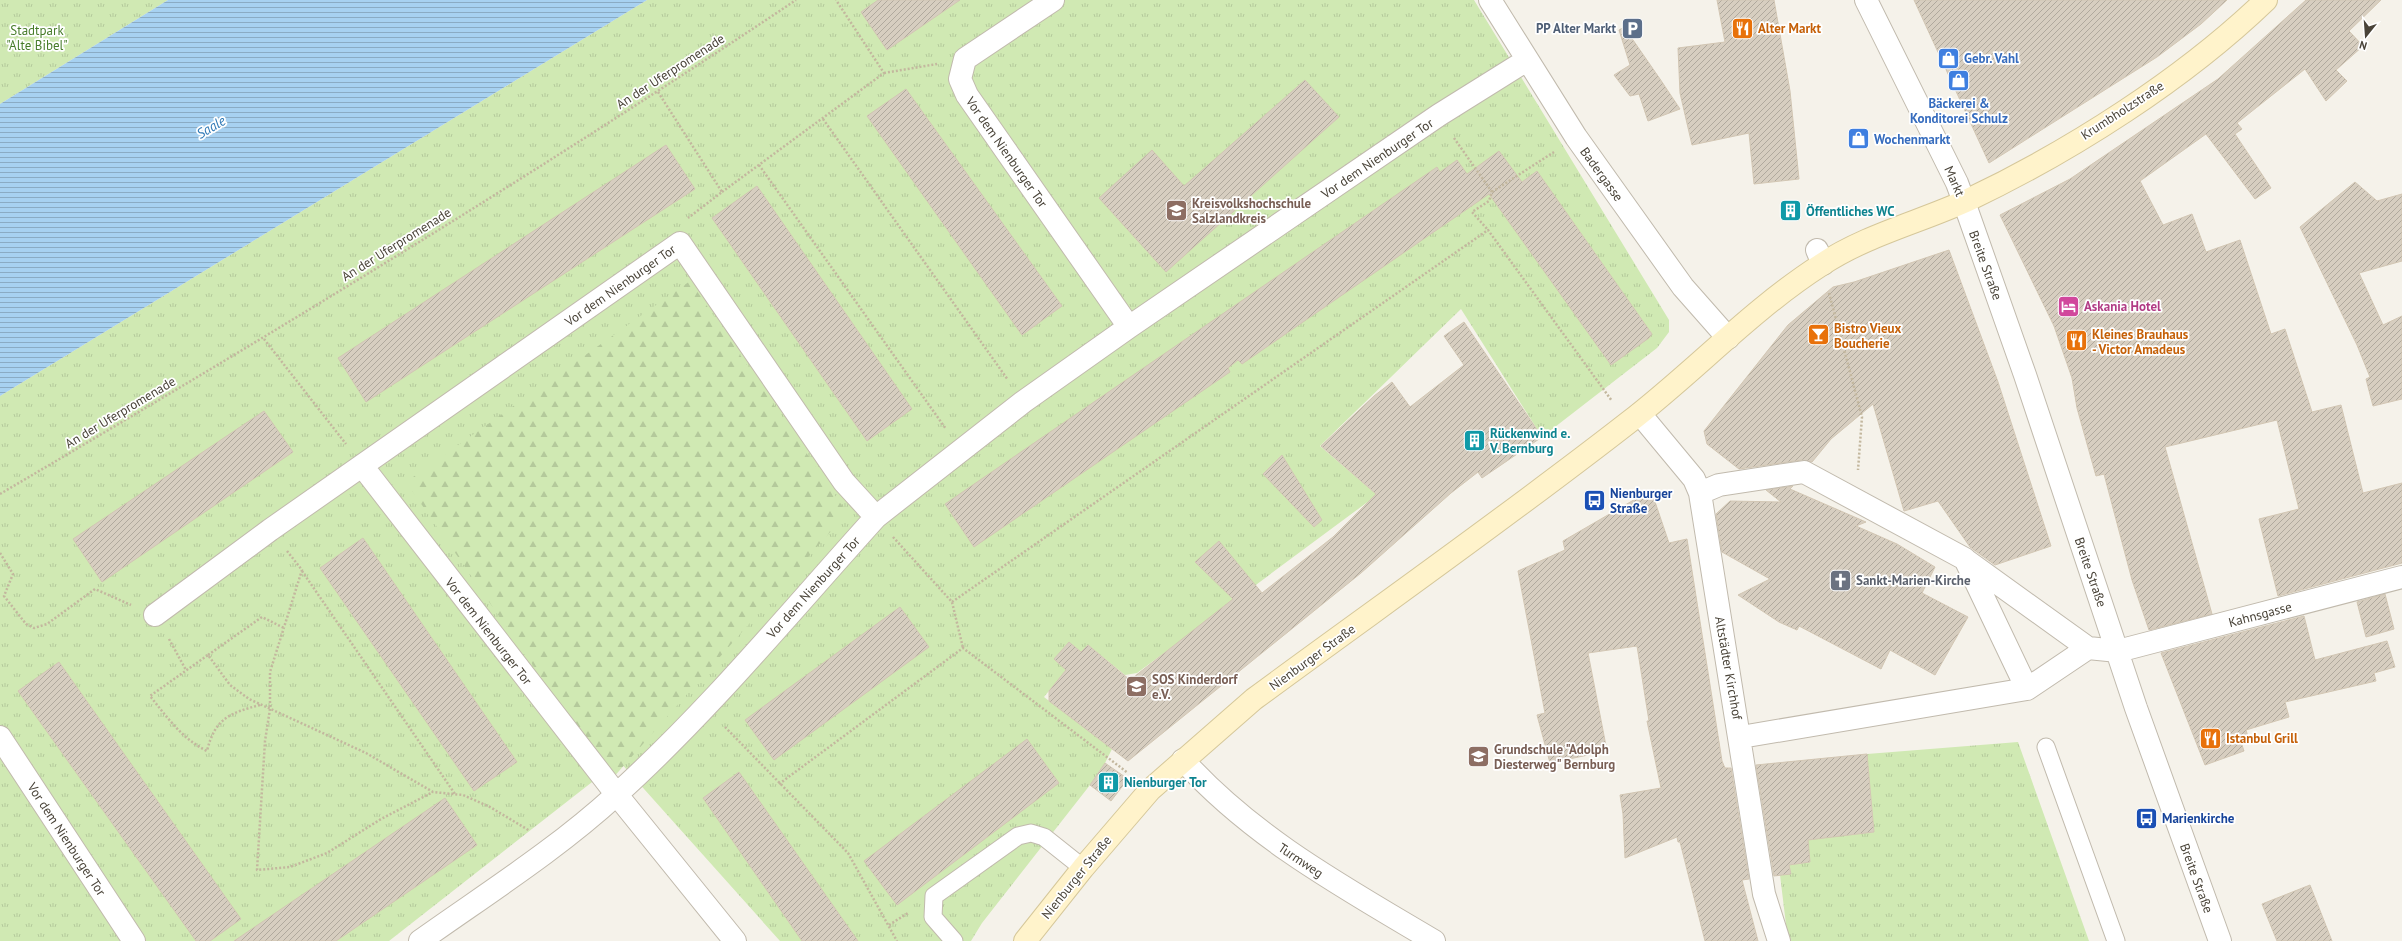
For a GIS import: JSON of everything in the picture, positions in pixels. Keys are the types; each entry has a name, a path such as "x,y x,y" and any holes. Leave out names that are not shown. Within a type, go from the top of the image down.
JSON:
{"street":[{"path":"965,59 1053,0"},
{"name":"Badergasse","path":"1490,0 1576,137 1683,287 1728,338"},
{"name":"Markt","path":"1820,257 1868,240 1964,202 1957,183 1866,0"},
{"name":"Krumbholzstraße","path":"1964,202 2017,176 2107,121 2211,49 2266,0"},
{"name":"Vor dem Nienburger Tor","path":"965,59 960,79 967,95 1129,327"},
{"name":"Vor dem Nienburger Tor","path":"420,941 553,849 616,795 705,706 876,518 1024,402 1129,327 1439,115 1528,60"},
{"name":"Breite Straße","path":"1964,202 2023,367 2118,651 2220,941"},
{"name":"Vor dem Nienburger Tor","path":"155,615 270,530 363,467 680,242 844,482 876,518"},
{"name":"Nienburger Straße","path":"1025,941 1083,868 1150,790 1183,760 1254,699 1634,418 1820,257"},
{"name":"Altstädter Kirchhof","path":"1634,418 1694,479 1700,493 1741,737 1764,894 1778,941"},
{"name":"Vor dem Nienburger Tor","path":"363,467 616,795 735,941"},
{"path":"1700,493 1719,485 1804,472 1964,559 2088,648 2118,651"},
{"path":"1964,559 2027,690"},
{"name":"Kahnsgasse","path":"2118,651 2402,577"},
{"path":"1741,737 2027,690 2088,648"},
{"name":"Vor dem Nienburger Tor","path":"0,737 134,941"},
{"name":"Turmweg","path":"1183,760 1205,784 1230,807 1297,858 1434,941"}],"lane":[{"path":"2046,747 2116,941"},
{"path":"954,941 932,917 934,896 1018,836 1031,833 1044,837 1083,868"}],"path":[{"name":"An der Uferpromenade","path":"0,494 264,339 658,92 796,0"},
{"path":"836,0 884,73"},
{"path":"680,242 687,218 884,73 965,59"},
{"path":"658,92 722,192"},
{"path":"1439,115 1492,192"},
{"path":"823,119 1024,402"},
{"path":"1576,137 1492,192 1489,201 1472,212 1488,230 1634,418"},
{"path":"759,165 962,450"},
{"path":"952,602 1488,230"},
{"path":"1820,257 1862,417 1856,501"},
{"path":"264,339 363,467"},
{"path":"876,518 952,602 963,648 1150,790"},
{"path":"270,530 302,570 455,794"},
{"path":"0,553 13,574 4,596 26,624 34,628 47,624 95,589 155,615 186,670"},
{"path":"302,570 270,672 270,709 265,741 257,870 290,867 327,853 381,819 434,792"},
{"path":"260,705 238,711 218,724 211,735 207,751 192,744 173,725 150,696 262,617 284,628"},
{"path":"779,784 963,648"},
{"path":"208,655 230,685 260,705 366,753 434,792 463,795 490,807 521,825 553,849"},
{"path":"705,706 779,784 848,853 898,941"}],"green space":[{"name":"Stadtpark \"Alte Bibel\"","path":"0,0 168,0 0,104"},
{"path":"647,0 1474,0 1669,320 1669,332 1657,348 1542,437 1461,309 1320,446 1377,495 1137,673 1125,675 1088,645 1081,652 1069,642 1054,659 1066,670 1044,697 1112,749 1105,763 1090,785 982,923 971,941 780,941 619,761 389,941 0,941 0,396"},
{"path":"690,281 847,513 612,779 406,482"},
{"path":"2018,742 2089,941 1788,941 1780,875 1791,873 1789,865 1810,862 1805,813 1849,835 1874,832 1867,754"}],"water":[{"name":"Saale","path":"168,0 647,0 0,396 0,104"}],"building":[{"path":"878,0 960,0 887,50 861,12"},
{"path":"1717,0 1774,0 1790,91 1799,179 1754,184 1749,133 1692,145 1680,93 1678,48 1725,42"},
{"path":"1914,0 2227,0 2201,24 2157,57 1989,163"},
{"path":"2306,0 2381,0 2349,31 2363,46 2336,70 2347,81 2326,101 2305,69 2237,123 2242,129 2235,134 2271,188 2255,199 2206,134 2140,181 2163,225 2192,214 2206,252 2240,240 2271,334 2285,329 2312,412 2341,405 2363,493 2402,483 2402,563 2278,596 2259,519 2299,509 2277,420 2165,447 2212,614 2149,630 2132,580 2104,474 2096,476 2077,408 2072,378 2054,326 2000,215 2070,179 2218,79"},
{"path":"1624,27 1680,109 1648,121 1639,94 1630,96 1614,75 1630,65 1619,30"},
{"path":"1305,80 1339,117 1166,272 1099,198 1152,150 1184,186"},
{"path":"906,89 1062,306 1022,335 867,116"},
{"path":"666,145 695,189 366,402 338,358"},
{"path":"1499,151 1522,182 1537,171 1652,334 1649,338 1611,365 1489,194 1242,364 1238,360 1228,368 1230,372 974,547 945,504 1437,167 1440,172 1457,160 1467,174"},
{"path":"2355,182 2377,201 2402,194 2402,261 2359,273 2383,325 2402,316 2402,399 2373,406 2366,379 2370,377 2357,345 2300,227"},
{"path":"757,186 912,409 867,441 712,218"},
{"path":"1949,250 1998,382 2051,546 1995,565 1970,547 1938,501 1904,511 1873,404 1831,439 1812,462 1802,460 1739,469 1707,444 1704,431 1788,325 1833,287 1854,282"},
{"path":"1464,322 1542,437 1482,478 1478,472 1451,493 1361,573 1128,761 1049,701 1049,691 1066,670 1054,659 1069,642 1081,652 1088,645 1130,680 1233,599 1195,562 1219,541 1262,593 1333,537 1376,494 1321,446 1374,396 1392,382 1410,407 1464,365 1444,336"},
{"path":"264,411 293,452 102,582 73,539"},
{"path":"1282,455 1322,520 1314,527 1263,474"},
{"name":"Sankt-Marien-Kirche","path":"1793,486 1790,489 1866,522 1856,526 1897,544 1935,567 1922,593 1968,617 1935,675 1890,650 1881,669 1799,626 1797,630 1779,622 1738,595 1770,579 1722,552 1716,514 1730,501 1781,502 1766,490"},
{"path":"1651,490 1669,543 1687,539 1722,761 1725,768 1731,768 1749,879 1742,880 1758,941 1705,941 1680,842 1678,842 1677,837 1625,858 1623,814 1620,795 1661,788 1647,721 1649,721 1637,646 1588,653 1607,751 1550,763 1537,715 1545,713 1518,571 1565,550 1563,541"},
{"path":"363,538 517,762 474,791 320,568"},
{"path":"2385,594 2394,629 2366,637 2357,602"},
{"path":"900,607 929,647 774,760 745,720"},
{"path":"2304,616 2315,660 2387,641 2395,667 2374,673 2376,681 2285,702 2289,717 2246,730 2248,737 2240,739 2244,751 2205,765 2161,653"},
{"path":"59,662 241,919 210,941 196,941 18,691"},
{"path":"1027,739 1059,783 897,905 864,861"},
{"path":"1867,754 1874,832 1808,840 1810,862 1789,865 1791,874 1774,876 1756,765"},
{"name":"Nienburger Tor","path":"1105,763 1128,779 1111,801 1090,785"},
{"path":"739,772 858,941 802,941 703,798"},
{"path":"445,798 477,845 336,941 234,941"},
{"path":"2310,885 2332,941 2277,941 2262,904"}],"place":[{"name":"PP Alter Markt","path":"1632,28"},
{"name":"Alter Markt","path":"1742,28"},
{"name":"Gebr. Vahl","path":"1948,58"},
{"name":"Bäckerei & Konditorei Schulz","path":"1959,81"},
{"name":"Wochenmarkt","path":"1859,139"},
{"name":"Kreisvolkshochschule Salzlandkreis","path":"1177,210"},
{"name":"Öffentliches WC","path":"1790,211"},
{"name":"Askania Hotel","path":"2068,306"},
{"name":"Bistro Vieux Boucherie","path":"1818,335"},
{"name":"Kleines Brauhaus - Victor Amadeus","path":"2077,341"},
{"name":"Rückenwind e. V. Bernburg","path":"1475,440"},
{"name":"Nienburger Straße","path":"1594,500"},
{"name":"Sankt-Marien-Kirche","path":"1840,580"},
{"name":"SOS Kinderdorf e.V.","path":"1137,686"},
{"name":"Istanbul Grill","path":"2210,738"},
{"name":"Grundschule \"Adolph Diesterweg\" Bernburg","path":"1479,756"},
{"name":"Nienburger Tor","path":"1109,782"},
{"name":"Marienkirche","path":"2147,818"}]}
